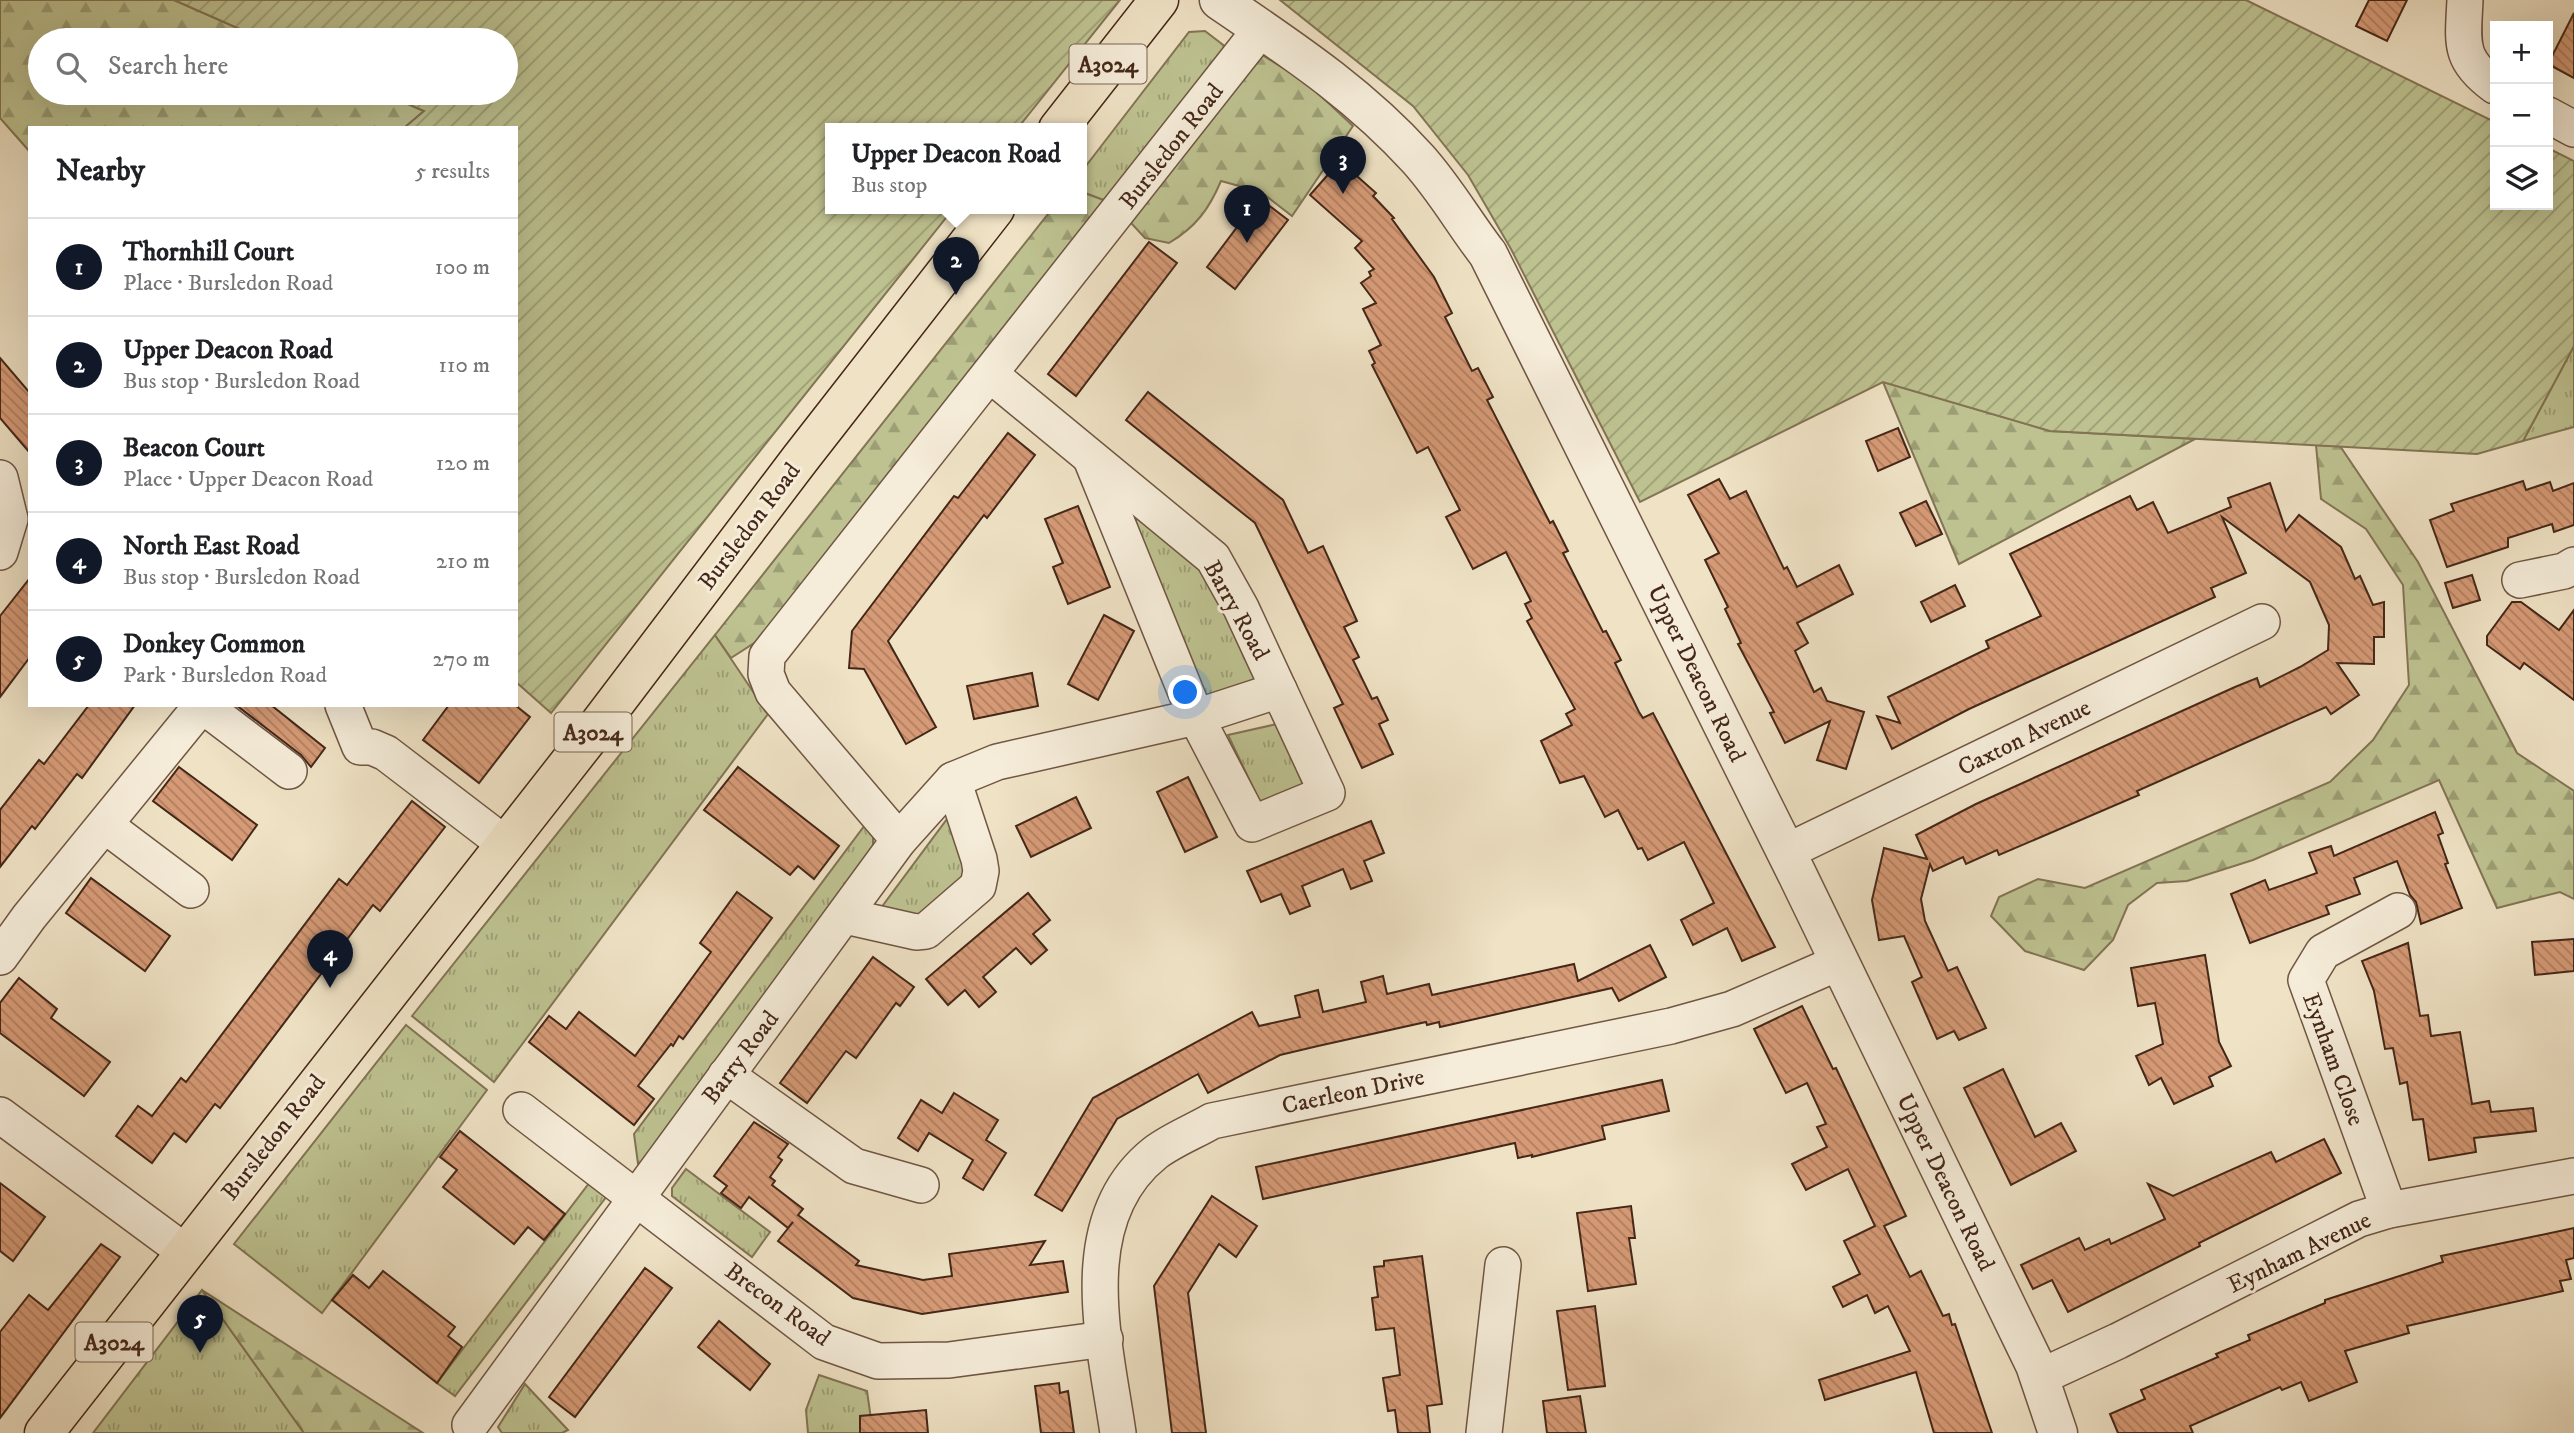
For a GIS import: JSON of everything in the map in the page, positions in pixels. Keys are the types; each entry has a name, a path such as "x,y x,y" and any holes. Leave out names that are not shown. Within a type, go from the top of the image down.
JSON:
{"main road":[{"name":"A3024","path":"1063,123 1159,0"},
{"name":"Bursledon Road","path":"44,1433 505,844 991,214"}],"street":[{"name":"Upper Deacon Road","path":"1219,0 1330,76 1384,123 1451,199 1488,254 1840,962 2040,1377 2058,1433"},
{"path":"2465,0 2462,48 2474,71 2492,84"},
{"name":"Bursledon Road","path":"899,840 773,692 766,674 767,656 1261,29"},
{"path":"2553,119 2574,130"},
{"name":"Barry Road","path":"991,375 1090,456 1213,558 1241,608 1327,793 1252,824 1196,718 1090,456"},
{"path":"0,478 10,519 0,552"},
{"path":"2519,580 2564,571 2574,565"},
{"name":"Caxton Avenue","path":"1786,852 2262,622"},
{"name":"Barry Road","path":"470,1425 899,840 953,780 997,762 1196,718 1279,690"},
{"path":"0,957 29,917 106,826 200,707"},
{"path":"205,707 289,771"},
{"path":"344,707 360,747 372,747 386,753 505,844"},
{"path":"845,916 916,932 926,931 978,886 981,871 979,859 953,780"},
{"path":"106,826 191,891"},
{"name":"Eynham Close","path":"2389,1210 2306,980 2323,951 2398,911"},
{"name":"Caerleon Drive","path":"1118,1433 1105,1339 1100,1262 1106,1228 1125,1188 1155,1154 1212,1121 1671,1026 1732,1009 1840,962"},
{"path":"726,1075 854,1166 921,1185"},
{"path":"521,1110 636,1198"},
{"path":"0,1115 184,1251"},
{"name":"Eynham Avenue","path":"2040,1377 2118,1341 2359,1219 2389,1210 2574,1176"},
{"name":"Brecon Road","path":"636,1198 824,1342 878,1361 948,1360 1105,1339"},
{"path":"1485,1433 1503,1265"}],"green space":[{"path":"0,0 174,0 238,28 28,28 28,105 410,105 424,111 406,126 28,126 28,150 0,118"},
{"path":"174,0 1120,0 1022,123 825,123 825,214 949,214 551,713 518,684 518,126 406,126 424,111 410,105 518,105 518,28 238,28"},
{"path":"1280,0 2246,0 2490,120 2490,210 2553,210 2553,150 2574,161 2574,346 2523,441 2477,454 2050,431 1883,382 1640,502 1511,249 1468,175 1413,106"},
{"path":"1205,31 1231,51 1114,204 1087,194 1087,165 1189,32"},
{"path":"1259,53 1307,83 1353,126 1292,216 1261,192 1221,181 1201,216 1178,237 1169,243 1145,238 1131,223"},
{"path":"1087,194 1114,204 776,629 731,658 715,635 1048,214 1087,214"},
{"path":"2574,346 2574,427 2523,441"},
{"path":"1883,382 2050,431 2195,439 1959,564"},
{"path":"2316,445 2340,446 2418,562 2517,753 2574,791 2574,899 2560,892 2497,908 2439,780 2253,860 2187,881 2157,883 2128,905 2113,940 2084,970 2025,951 1991,916 1999,897 2038,879 2085,888 2330,782 2373,740 2409,685 2403,585 2366,529 2321,499"},
{"path":"1138,518 1196,560 1263,683 1201,702 1134,523"},
{"path":"715,635 768,714 494,1082 412,1016"},
{"path":"1277,724 1304,787 1263,803 1259,800 1228,735"},
{"path":"953,811 973,871 932,917 878,912"},
{"path":"865,825 873,836 873,852 639,1171 634,1134"},
{"path":"406,1025 487,1090 322,1313 234,1244"},
{"path":"686,1169 770,1232 752,1257 672,1196 672,1188"},
{"path":"590,1182 607,1196 455,1396 437,1383"},
{"path":"202,1290 304,1433 93,1433"},
{"path":"202,1290 423,1433 304,1433"},
{"path":"819,1375 867,1391 873,1433 808,1433 806,1410"},
{"path":"525,1384 568,1430 562,1433 502,1433 498,1427"}],"building":[{"path":"2369,0 2407,0 2387,41 2356,26"},
{"path":"2574,13 2574,78 2553,67 2553,54"},
{"path":"1340,161 1376,193 1373,196 1394,218 1392,219 1434,277 1452,313 1445,317 1472,371 1478,368 1493,397 1487,400 1550,523 1553,521 1568,551 1563,553 1603,632 1606,631 1621,660 1615,663 1639,712 1643,718 1653,713 1775,947 1742,961 1727,928 1693,945 1681,920 1714,903 1684,842 1648,860 1642,848 1638,849 1618,810 1605,817 1584,776 1560,783 1541,741 1572,725 1566,714 1575,709 1527,621 1532,618 1525,604 1531,601 1506,552 1473,569 1446,517 1460,510 1428,447 1417,453 1372,365 1375,363 1369,351 1381,345 1363,309 1376,303 1361,283 1371,276 1369,272 1374,269 1355,248 1362,241 1310,195"},
{"path":"1259,198 1288,220 1235,289 1207,267"},
{"path":"1149,242 1177,263 1076,396 1048,374"},
{"path":"0,358 28,391 28,451 0,418"},
{"path":"1148,392 1283,500 1308,553 1323,546 1357,621 1344,627 1359,657 1353,660 1372,699 1377,697 1388,720 1379,724 1393,754 1362,768 1334,708 1343,704 1255,523 1126,420"},
{"path":"1898,428 1910,457 1878,471 1866,441"},
{"path":"1008,433 1035,455 987,518 984,515 888,641 936,727 906,744 864,669 849,668 852,631 954,496 958,498"},
{"path":"1719,479 1730,499 1746,491 1784,569 1787,567 1797,587 1839,565 1853,594 1797,623 1808,643 1795,651 1814,692 1821,688 1827,701 1864,712 1846,769 1817,760 1830,721 1785,743 1770,713 1774,712 1738,644 1741,643 1725,609 1728,607 1705,560 1719,553 1688,495"},
{"path":"2523,481 2526,490 2550,482 2553,491 2574,483 2574,525 2554,532 2552,524 2508,538 2508,547 2447,567 2430,520 2454,511 2451,504"},
{"path":"2270,483 2286,531 2299,515 2341,547 2355,579 2360,576 2373,605 2384,602 2384,637 2374,637 2374,664 2337,663 2359,695 2331,714 2326,707 2137,791 2139,795 1999,855 1997,850 1966,864 1963,857 1933,871 1930,864 1921,899 1925,921 1948,971 1957,967 1986,1028 1959,1040 1954,1031 1937,1039 1912,982 1922,977 1904,936 1879,940 1872,900 1884,848 1927,859 1916,835 1976,804 2235,687 2257,678 2260,687 2300,667 2328,650 2329,625 2310,582 2222,517 2246,573 2211,588 2215,597 1969,709 1892,749 1877,716 1900,723 1888,697 1989,648 1986,641 2041,616 2010,554 2130,496 2137,510 2153,502 2168,533 2231,507 2228,498"},
{"path":"1926,501 1942,534 1916,546 1900,513"},
{"path":"1078,506 1110,587 1068,604 1053,567 1063,563 1045,519"},
{"path":"2472,575 2480,600 2453,608 2445,583"},
{"path":"28,581 28,660 0,697 0,616"},
{"path":"1955,585 1965,606 1931,622 1921,602"},
{"path":"2512,602 2521,602 2559,630 2574,610 2574,700 2524,663 2520,669 2487,645 2487,636"},
{"path":"1104,615 1134,631 1098,700 1068,684"},
{"path":"1032,673 1038,706 974,719 967,686"},
{"path":"87,707 134,707 82,778 77,774 35,829 32,826 0,867 0,810 39,760 44,764"},
{"path":"239,707 274,707 325,748 311,767 301,755"},
{"path":"448,707 518,707 530,717 479,783 423,740"},
{"path":"179,767 257,825 232,860 153,801"},
{"path":"738,767 839,846 814,879 798,866 790,875 704,810"},
{"path":"1188,777 1217,837 1185,852 1157,792"},
{"path":"1076,797 1091,828 1031,857 1016,826"},
{"path":"412,801 445,827 380,911 373,905 220,1108 215,1104 186,1142 174,1133 152,1163 116,1136 138,1106 152,1116 181,1078 186,1082 339,879 347,885"},
{"path":"2435,812 2443,833 2438,835 2448,863 2445,864 2462,908 2421,924 2416,902 2410,895 2397,861 2354,878 2360,894 2326,906 2329,914 2250,943 2231,894 2265,880 2269,890 2317,873 2309,853 2331,846 2334,856"},
{"path":"1371,821 1384,853 1364,861 1372,881 1351,889 1343,869 1302,886 1310,906 1290,914 1281,894 1261,902 1247,871"},
{"path":"91,878 170,936 145,971 66,913"},
{"path":"737,892 772,918 683,1039 679,1036 673,1046 671,1044 638,1086 654,1099 634,1125 529,1042 549,1016 566,1029 579,1012 635,1056 711,952 700,943"},
{"path":"1028,893 1050,920 1033,934 1047,950 1031,964 1016,948 983,977 996,992 979,1007 965,990 948,1005 926,979"},
{"path":"2574,939 2574,971 2535,975 2532,942"},
{"path":"2408,943 2420,1016 2428,1015 2431,1036 2460,1032 2472,1104 2489,1101 2491,1112 2533,1108 2536,1131 2474,1138 2476,1152 2429,1160 2423,1119 2413,1120 2407,1082 2400,1084 2393,1048 2385,1049 2374,991 2362,961"},
{"path":"1650,945 1666,977 1619,1001 1612,988 1440,1027 1439,1022 1427,1025 1426,1022 1318,1046 1280,1055 1208,1093 1198,1074 1117,1119 1062,1211 1035,1195 1093,1098 1252,1012 1259,1026 1300,1017 1295,996 1318,990 1323,1012 1366,1002 1361,982 1383,976 1387,994 1429,984 1432,995 1574,964 1578,981"},
{"path":"2205,955 2219,1042 2231,1066 2209,1077 2213,1086 2174,1104 2161,1078 2149,1085 2136,1056 2163,1044 2155,1003 2138,1006 2131,968"},
{"path":"873,957 914,987 900,1006 896,1003 856,1058 846,1051 807,1103 780,1083"},
{"path":"19,978 57,1009 51,1018 110,1062 84,1096 0,1033 0,1003"},
{"path":"1802,1006 1833,1069 1836,1068 1906,1216 1884,1226 1910,1277 1921,1271 1943,1316 1949,1314 1952,1325 1955,1324 1992,1433 1934,1433 1916,1372 1825,1400 1819,1380 1910,1351 1888,1306 1875,1313 1867,1295 1843,1307 1833,1287 1860,1274 1844,1241 1875,1226 1848,1169 1806,1190 1792,1164 1827,1147 1817,1127 1826,1124 1807,1083 1786,1093 1754,1029"},
{"path":"2003,1069 2035,1137 2061,1123 2076,1151 2011,1185 1964,1088"},
{"path":"1662,1080 1669,1111 1602,1126 1605,1139 1518,1158 1515,1143 1263,1199 1256,1167"},
{"path":"954,1093 998,1120 986,1140 1006,1153 983,1190 963,1178 973,1160 929,1133 918,1151 898,1138 921,1100 942,1113"},
{"path":"754,1122 788,1144 778,1157 782,1160 770,1177 775,1181 772,1185 803,1209 798,1215 859,1261 856,1265 923,1280 952,1276 949,1254 1045,1241 1030,1265 1063,1261 1068,1292 922,1314 853,1298 778,1241 793,1222 788,1228 749,1197 741,1208 721,1193 727,1186 714,1176"},
{"path":"460,1131 565,1214 544,1240 528,1227 514,1244 443,1187 457,1170 440,1157"},
{"path":"2324,1139 2341,1173 2068,1312 2052,1280 2033,1289 2021,1265 2079,1238 2085,1250 2109,1239 2111,1244 2165,1219 2148,1184 2173,1196 2271,1152 2276,1162"},
{"path":"0,1183 45,1217 13,1261 0,1251"},
{"path":"1212,1196 1257,1226 1236,1257 1219,1244 1188,1293 1206,1433 1172,1433 1154,1286"},
{"path":"1631,1206 1635,1238 1629,1238 1636,1284 1588,1291 1577,1213"},
{"path":"2574,1228 2574,1258 2566,1260 2571,1279 2560,1281 2563,1291 2407,1326 2409,1333 2345,1351 2357,1382 2309,1401 2301,1382 2282,1390 2280,1387 2190,1426 2193,1433 2118,1433 2110,1414 2145,1399 2141,1390 2218,1357 2216,1354 2250,1340 2248,1335 2325,1303 2325,1300 2443,1262 2441,1256"},
{"path":"101,1244 120,1257 0,1418 0,1332 29,1295 48,1310"},
{"path":"1422,1256 1442,1404 1427,1406 1430,1433 1398,1433 1395,1410 1388,1411 1383,1378 1400,1375 1394,1328 1376,1330 1372,1298 1378,1297 1374,1267 1384,1266 1384,1261"},
{"path":"645,1268 672,1288 575,1417 549,1397"},
{"path":"383,1271 455,1327 448,1336 462,1347 437,1383 332,1300 353,1275 369,1288"},
{"path":"1595,1306 1605,1386 1568,1390 1557,1311"},
{"path":"719,1321 770,1364 750,1390 698,1347"},
{"path":"1059,1383 1060,1393 1068,1391 1074,1433 1041,1433 1035,1386"},
{"path":"1580,1396 1586,1433 1547,1433 1543,1401"},
{"path":"926,1410 928,1433 860,1433 860,1416"}],"place":[{"name":"Beacon Court","path":"1343,194"},
{"name":"Thornhill Court","path":"1247,243"},
{"name":"Upper Deacon Road","path":"956,295"},
{"name":"North East Road","path":"330,988"},
{"name":"Donkey Common","path":"200,1353"}]}
